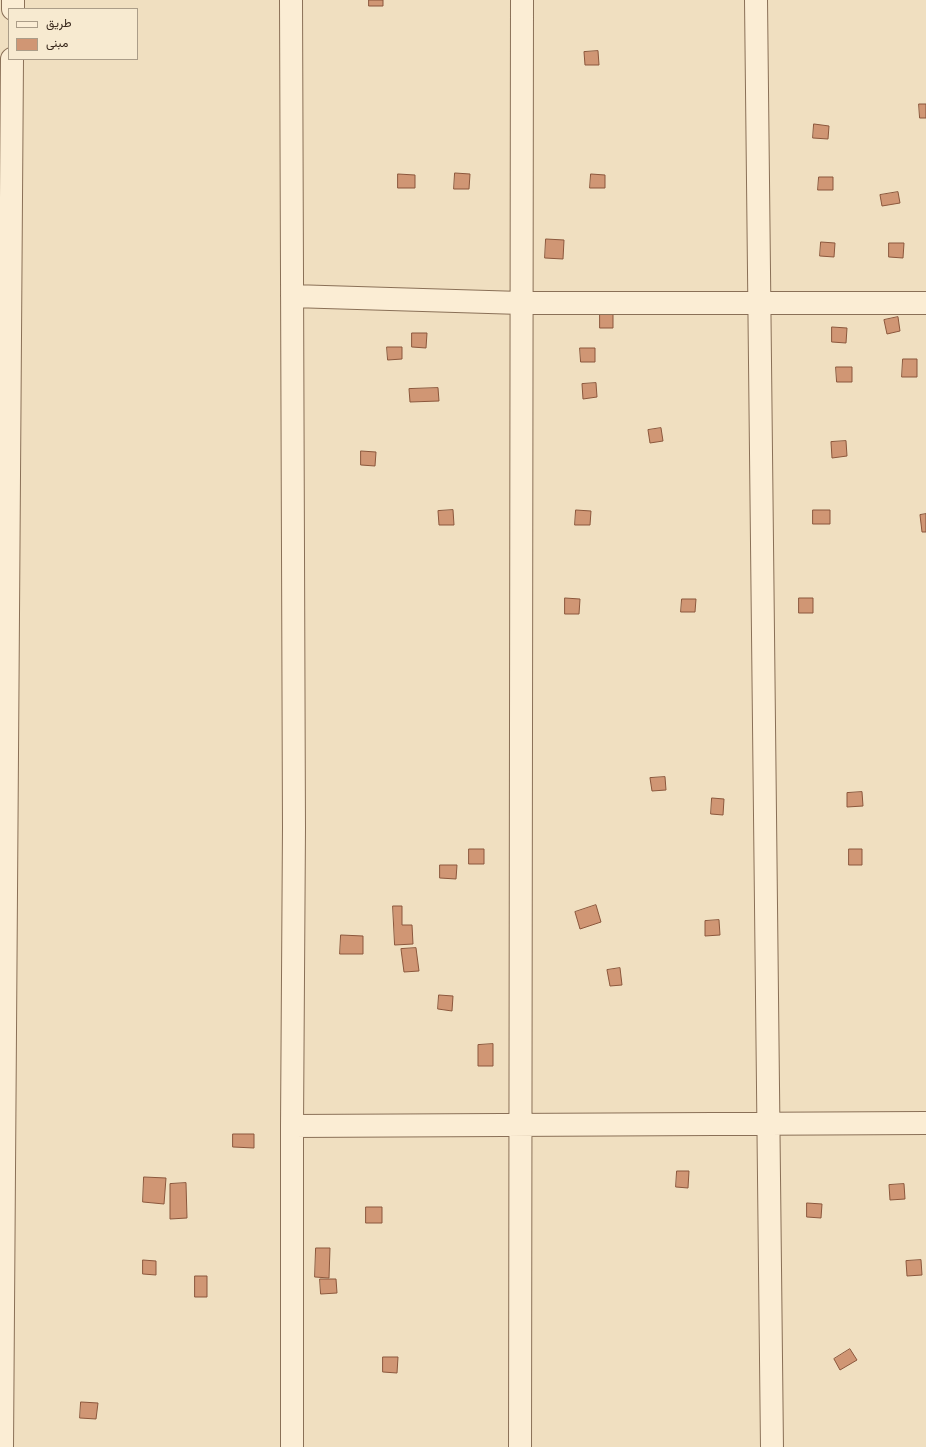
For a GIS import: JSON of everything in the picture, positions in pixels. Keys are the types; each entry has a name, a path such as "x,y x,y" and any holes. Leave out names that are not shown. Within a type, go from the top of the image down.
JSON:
{"street":[{"path":"291,0 294,827 292,1447"},
{"path":"520,1447 522,0"},
{"path":"756,0 772,1447"},
{"path":"2,1447 12,60"},
{"path":"292,296 522,303 926,303"},
{"path":"292,1126 926,1123"}],"building":[{"path":"369,0 383,0 383,6 369,6"},
{"path":"598,51 599,65 585,65 584,52"},
{"path":"919,104 926,104 926,118 920,118"},
{"path":"814,124 829,126 828,139 813,138"},
{"path":"455,173 470,174 469,189 454,189"},
{"path":"398,174 415,175 415,188 398,188"},
{"path":"591,174 605,175 605,188 590,188"},
{"path":"819,177 833,177 833,190 818,190"},
{"path":"898,192 900,203 882,206 880,195"},
{"path":"546,239 564,240 563,259 545,258"},
{"path":"821,242 835,243 834,257 820,256"},
{"path":"889,243 904,243 903,258 889,257"},
{"path":"600,313 613,313 613,328 600,328"},
{"path":"898,317 900,331 887,334 884,320"},
{"path":"832,327 847,328 846,343 832,342"},
{"path":"412,333 427,333 426,348 412,347"},
{"path":"387,347 402,347 402,359 388,360"},
{"path":"580,348 595,348 595,362 581,362"},
{"path":"903,359 917,359 917,377 902,377"},
{"path":"836,367 852,367 852,382 837,382"},
{"path":"596,383 597,397 583,399 582,384"},
{"path":"438,388 439,401 410,402 409,389"},
{"path":"661,428 663,441 650,443 648,430"},
{"path":"846,441 847,456 832,458 831,442"},
{"path":"361,451 376,452 375,466 361,465"},
{"path":"453,510 454,525 439,525 438,511"},
{"path":"576,510 591,511 590,525 575,525"},
{"path":"813,510 830,510 830,524 813,524"},
{"path":"926,514 926,532 922,532 920,515"},
{"path":"565,598 580,599 579,614 565,614"},
{"path":"799,598 813,598 813,613 799,613"},
{"path":"682,599 696,599 695,612 681,612"},
{"path":"665,777 666,790 652,791 650,778"},
{"path":"862,792 863,806 847,807 847,793"},
{"path":"712,798 724,799 723,815 711,814"},
{"path":"469,849 484,849 484,864 469,864"},
{"path":"849,849 862,849 862,865 849,865"},
{"path":"440,865 457,865 456,879 440,878"},
{"path":"596,905 601,922 580,929 575,912"},
{"path":"393,906 402,906 402,925 412,925 413,944 395,945"},
{"path":"719,920 720,935 705,936 705,921"},
{"path":"341,935 363,936 363,954 340,954"},
{"path":"416,948 419,971 404,972 401,949"},
{"path":"620,968 622,985 610,986 607,970"},
{"path":"439,995 453,996 452,1011 438,1009"},
{"path":"493,1044 493,1066 478,1066 478,1045"},
{"path":"233,1134 254,1134 254,1148 233,1147"},
{"path":"677,1171 689,1171 688,1188 676,1187"},
{"path":"144,1177 166,1178 164,1204 143,1202"},
{"path":"186,1183 187,1218 170,1219 170,1184"},
{"path":"904,1184 905,1199 890,1200 889,1185"},
{"path":"807,1203 822,1204 821,1218 807,1217"},
{"path":"366,1207 382,1207 382,1223 366,1223"},
{"path":"316,1248 330,1248 329,1278 315,1277"},
{"path":"143,1260 156,1261 156,1275 143,1274"},
{"path":"921,1260 922,1275 907,1276 906,1261"},
{"path":"195,1276 207,1276 207,1297 195,1297"},
{"path":"320,1279 336,1279 337,1293 321,1294"},
{"path":"850,1349 857,1360 840,1370 834,1359"},
{"path":"383,1357 398,1357 397,1373 383,1372"},
{"path":"81,1402 98,1403 96,1419 80,1418"}]}
